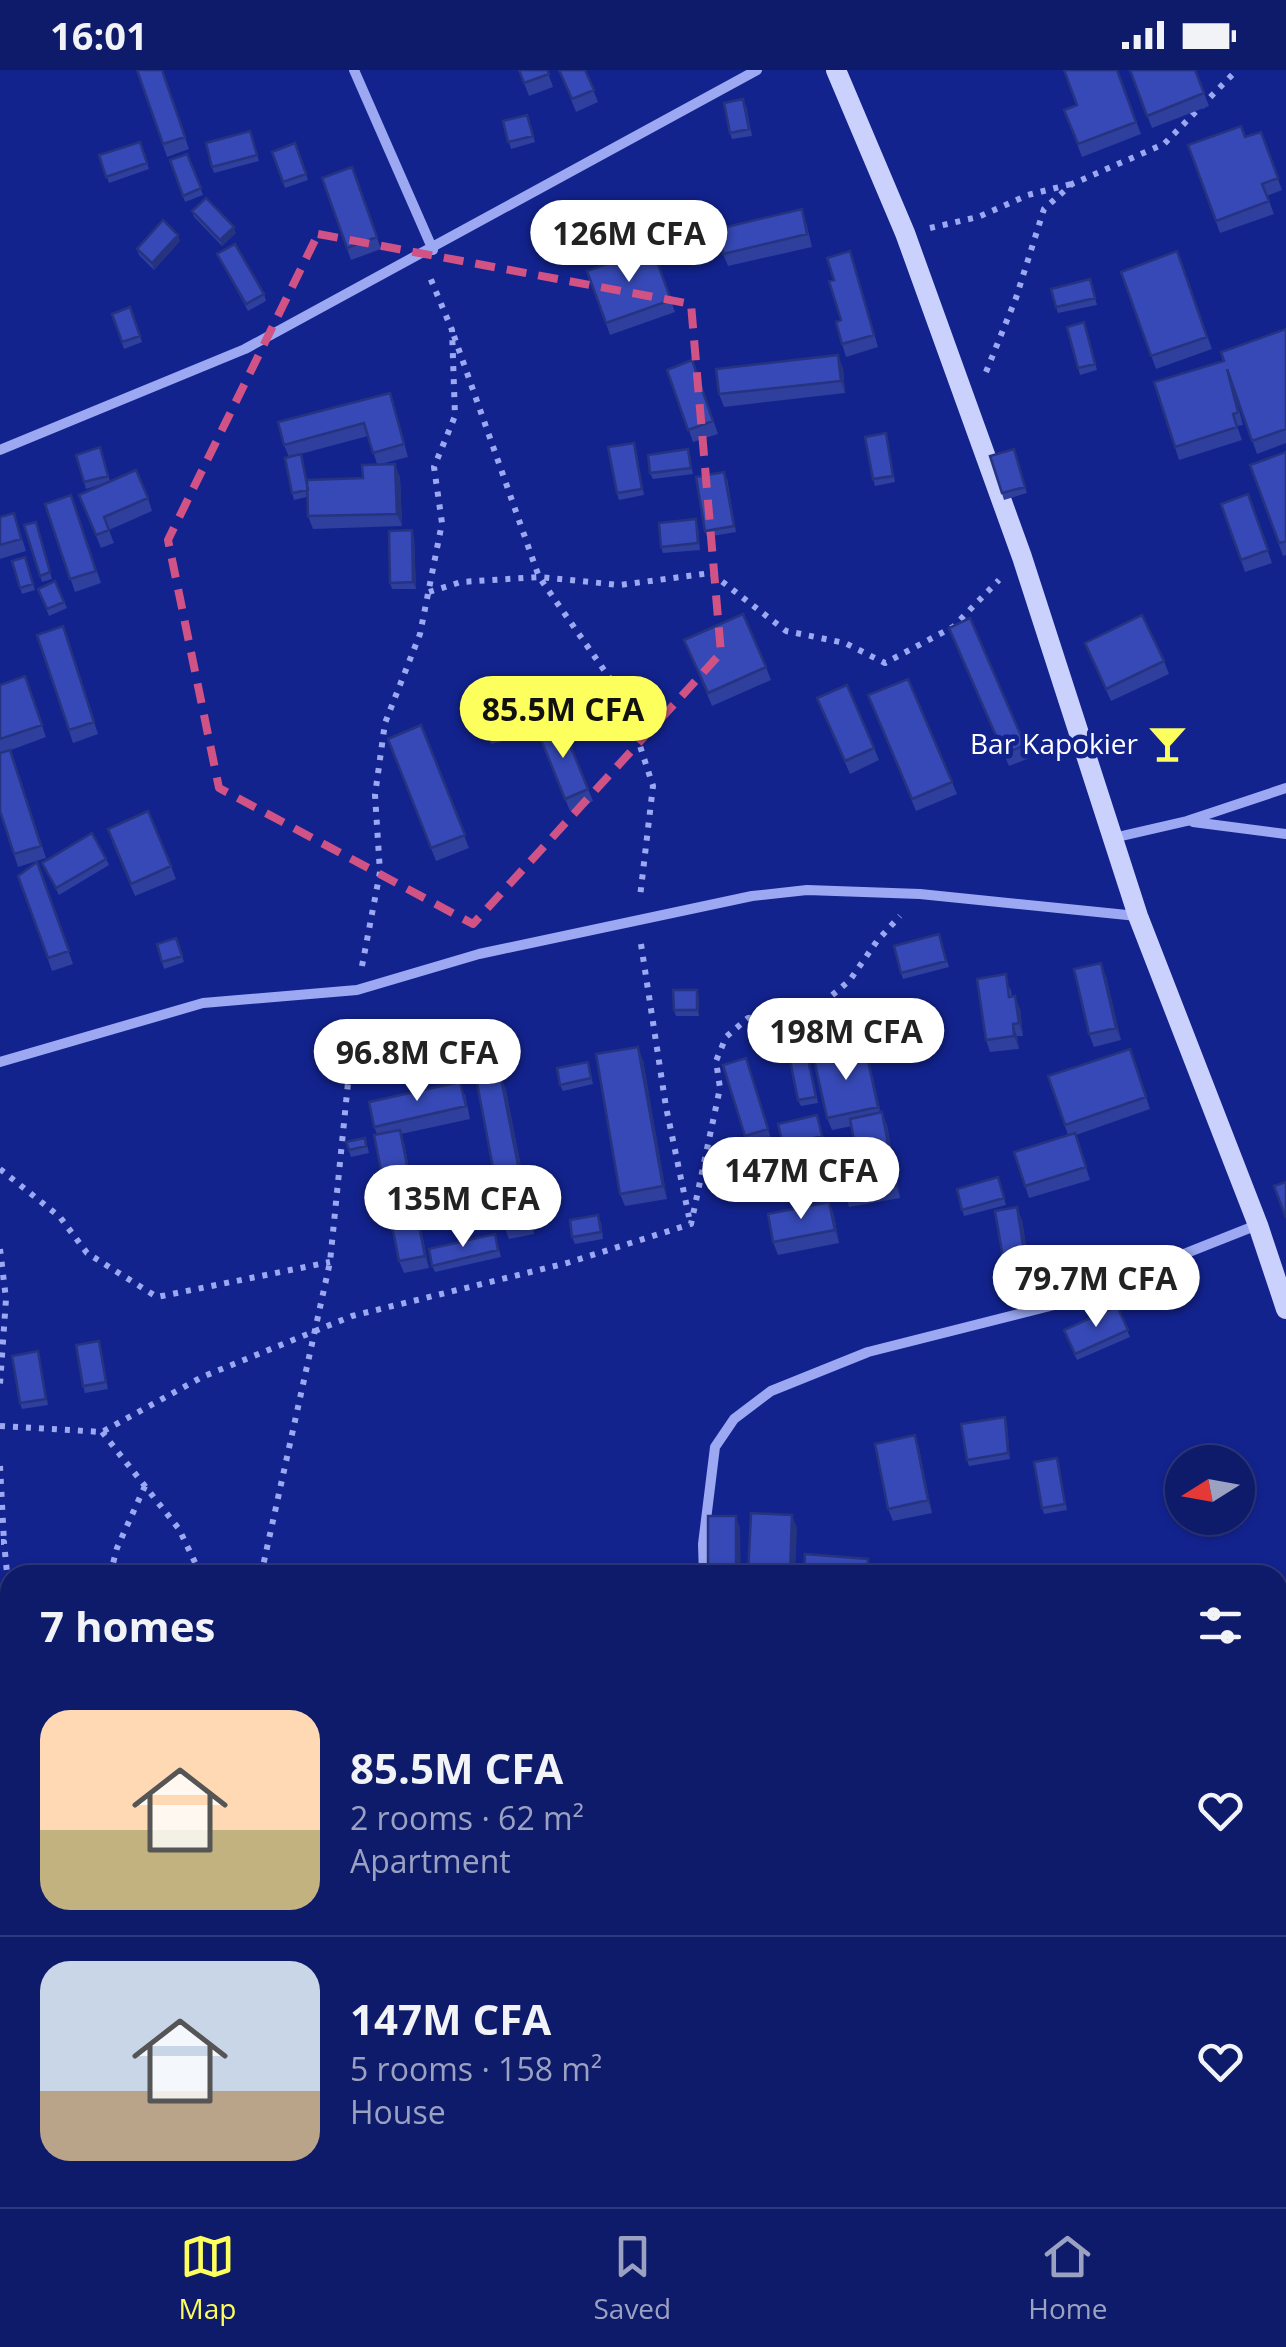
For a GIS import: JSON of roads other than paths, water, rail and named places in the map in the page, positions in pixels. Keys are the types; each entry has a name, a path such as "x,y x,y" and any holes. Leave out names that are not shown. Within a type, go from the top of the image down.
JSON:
{"main road":[{"path":"836,70 905,233 1022,557 1138,916 1258,1225 1286,1310"}],"street":[{"path":"354,70 433,250"},
{"path":"0,450 245,349 758,70"},
{"path":"1113,838 1187,821 1286,788"},
{"path":"1187,821 1286,834"},
{"path":"0,1062 203,1003 358,990 479,954 752,896 807,890 920,894 1138,916"},
{"path":"704,1565 715,1447 734,1419 771,1391 868,1352 1058,1304 1258,1225"}],"place":[{"name":"Bar Kapokier","path":"1168,743"}]}
